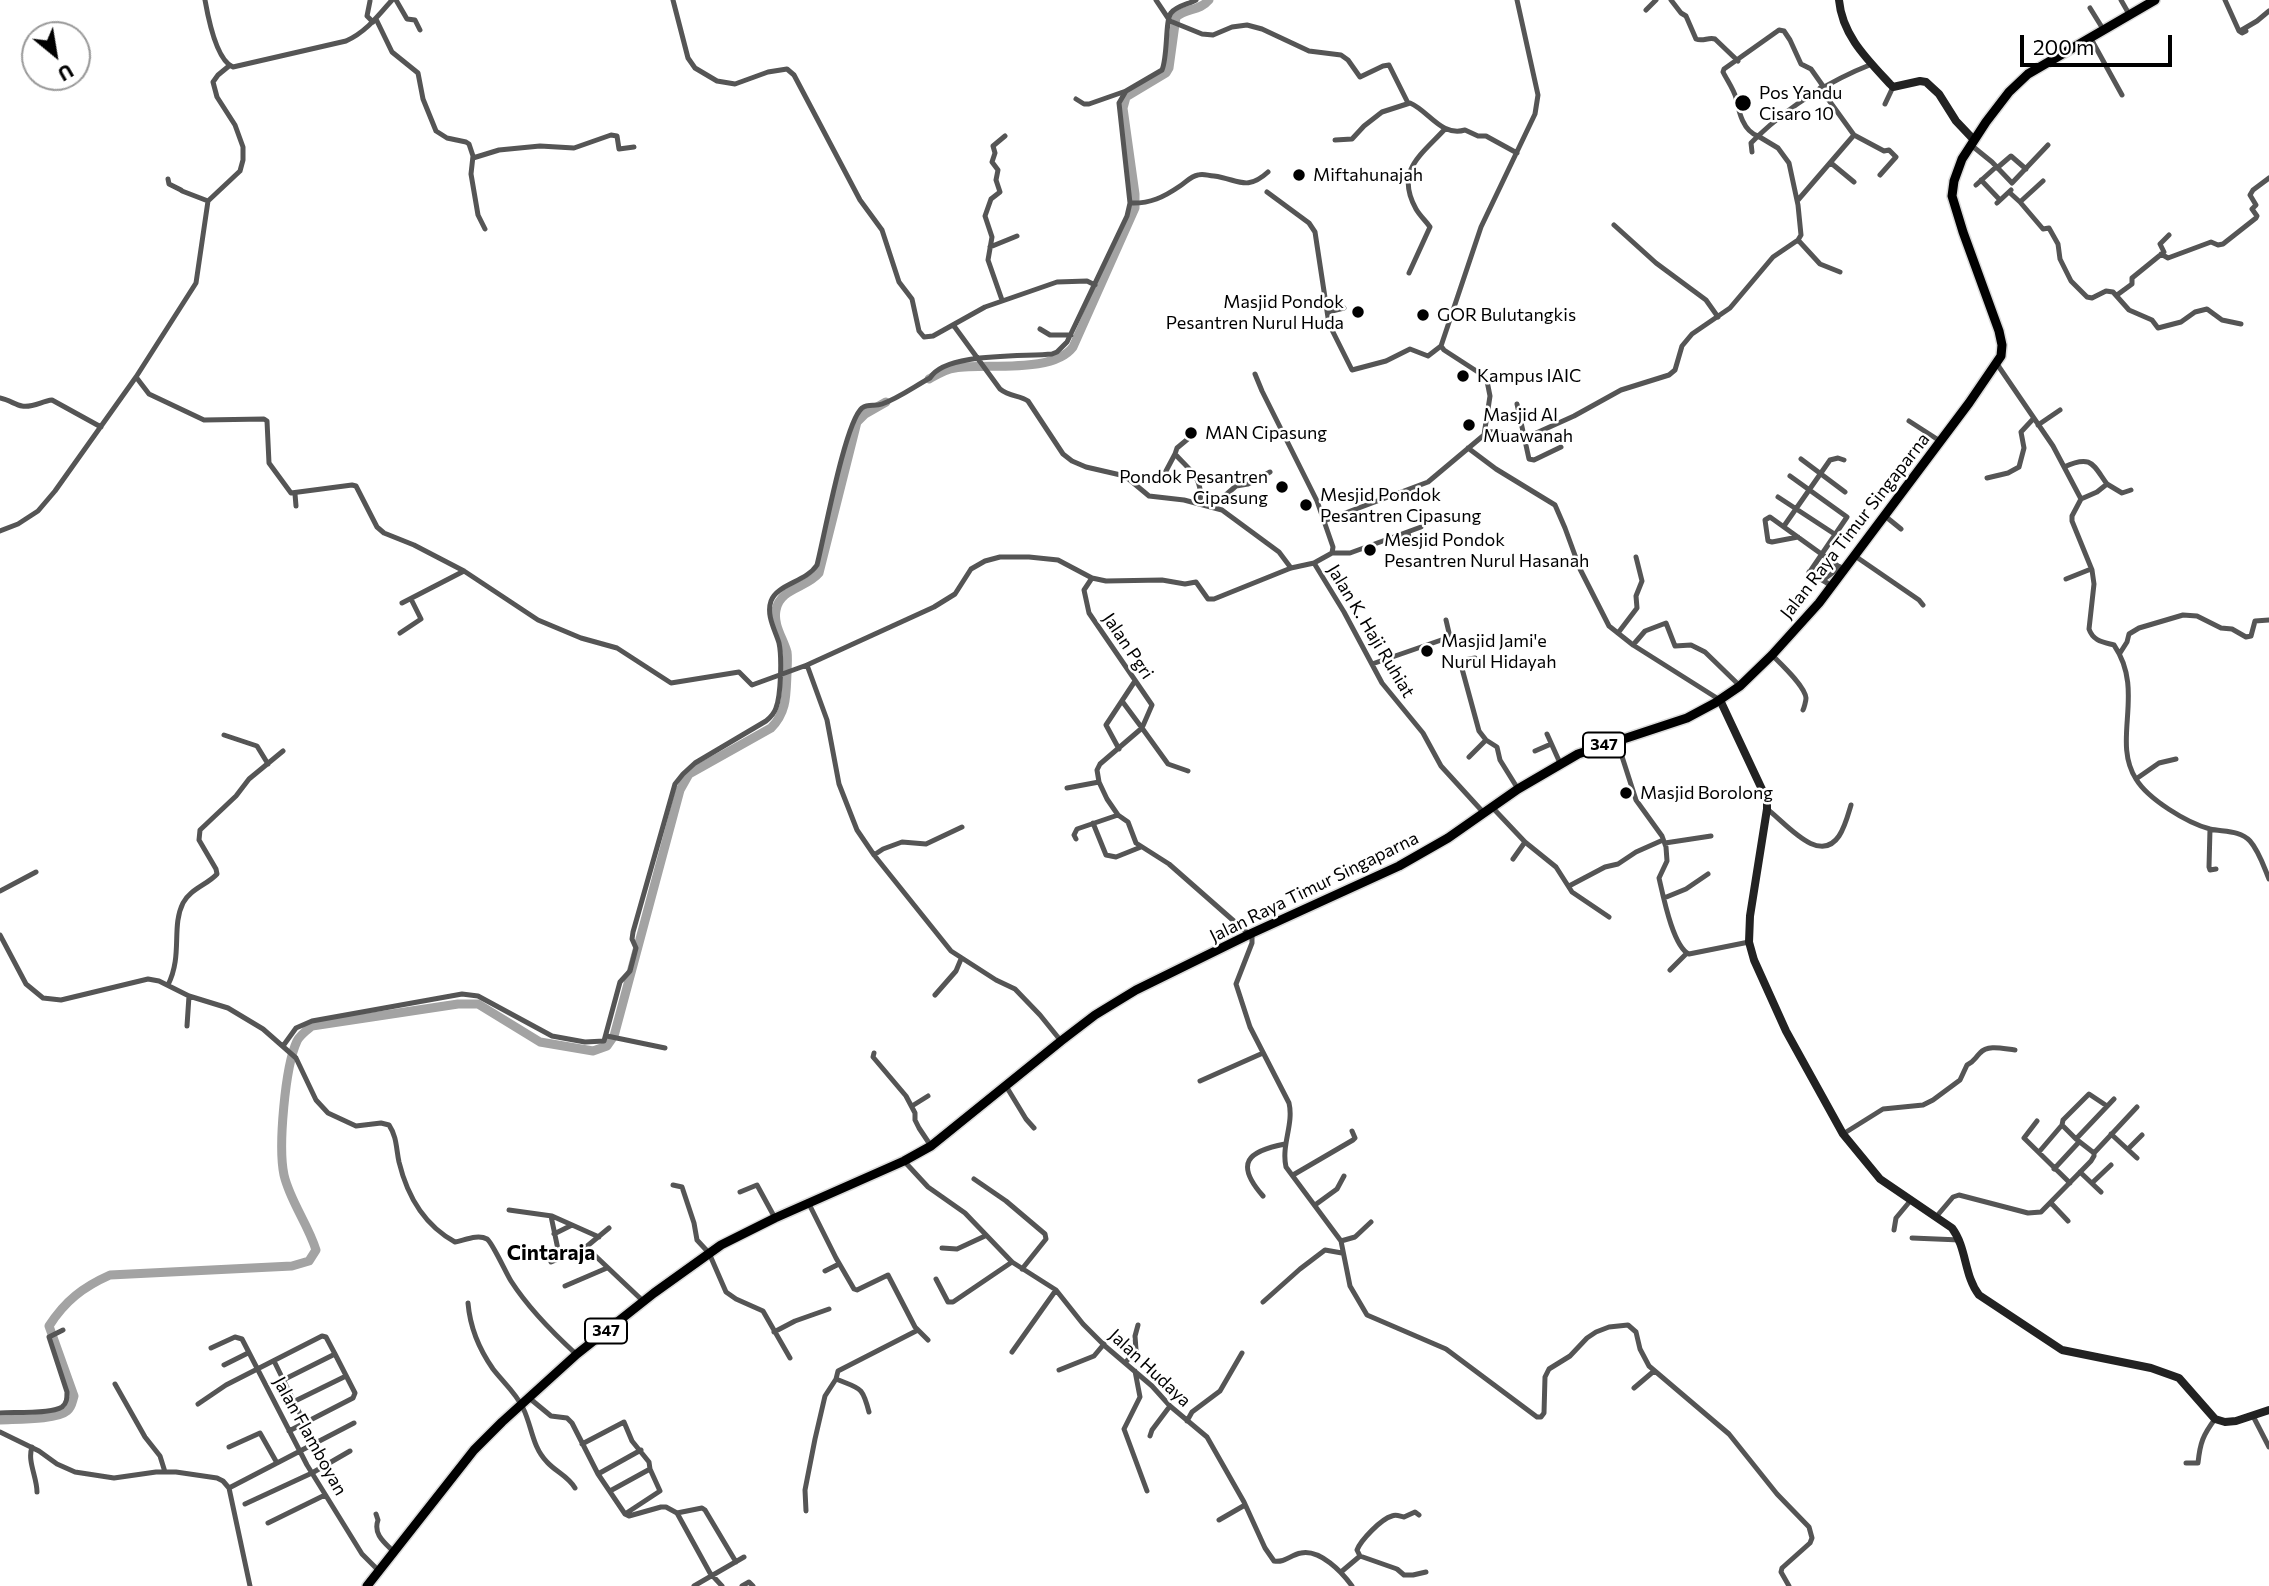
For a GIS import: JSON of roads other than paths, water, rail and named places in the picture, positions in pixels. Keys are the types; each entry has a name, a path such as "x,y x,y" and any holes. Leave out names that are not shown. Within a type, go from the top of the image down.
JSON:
{"main road":[{"path":"1839,0 1845,28 1893,87 1920,81 1934,87 1972,143"},
{"path":"1997,364 2002,345 1999,331 1952,196 1955,175 1972,143 2018,83 2041,65 2155,0"},
{"name":"Jalan Raya Timur Singaparna","path":"367,1586 474,1450 524,1401 643,1301 709,1253 775,1217 906,1160 931,1146 1095,1015 1136,990 1399,866 1448,838 1482,812 1560,763 1595,747 1687,718 1740,686 1772,655 1832,586 1842,569 1855,556 1997,364"},
{"path":"1720,700 1766,795 1767,809 1750,916 1749,942 1754,960 1786,1031 1843,1134 1875,1175 1952,1228 1960,1240 1974,1288 1979,1295 2062,1350 2151,1368 2179,1378 2216,1419 2225,1422 2269,1410"}],"street":[{"path":"205,0 218,47 229,66"},
{"path":"673,0 688,58 695,68 717,81 734,84 773,71 787,69 792,73 860,200 882,230 899,282 912,299 921,335 927,338 933,336 1002,300 1058,282 1087,281 1095,285"},
{"path":"1156,0 1172,22 1202,34 1213,35 1232,27 1247,25 1262,29 1309,51 1341,55 1360,77 1383,65 1389,65 1408,103"},
{"path":"1076,99 1089,104 1126,91 1160,72 1164,66 1174,10 1196,0"},
{"path":"1267,192 1309,223 1315,232 1330,327 1352,370 1386,361 1410,349 1428,356 1443,348 1481,227 1535,114 1538,95 1517,0"},
{"path":"1646,10 1656,0"},
{"path":"1671,0 1686,16 1696,39 1715,39 1738,61"},
{"path":"2121,0 2129,14"},
{"path":"2225,0 2239,32 2269,11"},
{"path":"370,1 367,16 374,21 392,52 418,73 423,99 434,128 447,138 468,142 473,158 471,174 478,215 485,229"},
{"path":"0,531 18,524 38,511 55,491 136,377 196,283 208,201 240,171 243,160 243,147 235,125 217,97 212,82 229,66 346,41 359,35 391,1 407,19 415,20 421,30"},
{"path":"2090,8 2103,29"},
{"path":"1485,431 1523,436 1574,416 1621,390 1670,375 1675,370 1682,346 1692,334 1730,308 1773,257 1798,240 1801,234 1798,201 1785,154 1752,133 1738,113 1736,99 1723,72 1774,32 1784,32 1801,64 1811,69 1854,135 1884,151 1889,150 1896,157 1880,175"},
{"path":"2090,37 2122,95"},
{"path":"1752,152 1751,142 1791,108 1822,87 1872,64"},
{"path":"1885,104 1893,87"},
{"path":"611,1037 620,982 630,971 636,948 632,939 633,932 675,785 695,763 755,729 772,716 778,703 780,646 770,614 771,602 775,594 808,576 817,565 838,473 855,417 865,407 880,406 930,378 947,365 1052,354 1062,348 1071,335 1133,203 1119,108 1126,91"},
{"path":"1335,140 1352,139 1382,113 1408,103 1416,106 1445,129 1465,130 1486,136 1518,150"},
{"path":"1409,273 1430,227 1416,208 1408,188 1409,170 1445,129"},
{"path":"473,158 499,150 540,146 574,148 611,135 617,136 620,149 634,147"},
{"path":"1798,201 1854,135"},
{"path":"1002,300 988,264 992,233 985,216 989,202 1000,192 996,180 998,170 992,162 995,153 993,146 1005,136"},
{"path":"1972,143 2012,183"},
{"path":"1981,180 1999,202 2009,192 2012,183 2048,145"},
{"path":"1976,185 2011,156 2026,169"},
{"path":"1831,163 1854,182"},
{"path":"1133,203 1160,199 1193,176 1202,173 1225,177 1232,182 1251,184 1268,172"},
{"path":"2161,254 2168,258 2211,242 2223,244 2256,218 2252,209 2256,205 2250,195 2269,178"},
{"path":"168,179 169,184 181,191 208,201"},
{"path":"2020,202 2043,181"},
{"path":"2009,192 2043,229 2049,228 2071,281 2087,297 2092,298 2106,291 2113,292 2126,308 2152,320 2158,328 2171,326 2195,312 2207,309 2222,320 2241,324"},
{"path":"1614,225 1656,263 1706,300 1718,317"},
{"path":"2117,295 2132,284 2132,278 2165,251 2160,244 2169,235"},
{"path":"990,247 1017,236"},
{"path":"1798,240 1820,264 1840,272"},
{"path":"1328,312 1344,308"},
{"path":"954,326 984,370 1006,394 1028,401 1063,454 1072,461 1125,476 1149,496 1200,504 1227,513 1279,552 1291,568"},
{"path":"1040,329 1050,335 1071,335"},
{"path":"1324,522 1428,482 1482,437 1490,396 1487,381 1443,348"},
{"path":"1997,364 2053,446 2081,499"},
{"path":"1255,374 1317,502 1334,547 1332,553"},
{"path":"136,377 149,394 204,420 264,419 267,421 269,463 288,491 295,494 356,486 380,531 464,571 538,620 617,649 677,683 739,672 752,685 807,665 897,625 949,598 971,569 1000,557 1058,561 1092,578 1106,581 1162,580 1185,584 1196,582 1208,599 1214,599 1291,568 1314,563 1332,553 1350,553 1421,527"},
{"path":"0,398 9,399 21,406 33,406 52,400 101,427"},
{"path":"1517,404 1528,460 1534,460 1561,447"},
{"path":"2038,425 2060,410"},
{"path":"1987,478 2020,467 2024,448 2021,432 2034,418"},
{"path":"1909,421 1940,441"},
{"path":"1166,471 1177,448 1189,438"},
{"path":"1468,448 1496,469 1555,505 1593,598 1609,626 1633,645 1720,700"},
{"path":"1175,454 1200,482 1200,504"},
{"path":"1801,460 1845,492"},
{"path":"1784,526 1830,460 1844,460"},
{"path":"2064,467 2077,461 2088,463 2099,469 2108,484 2122,493 2131,491"},
{"path":"1212,507 1236,486 1248,484 1270,472"},
{"path":"1790,476 1847,517 1810,571 1832,586"},
{"path":"2108,484 2081,499 2072,521 2091,569 2094,584 2090,634 2099,642 2114,645 2120,653 2129,682 2126,741 2128,759 2136,779 2176,813 2210,829 2245,836 2252,842 2269,879"},
{"path":"295,494 296,506"},
{"path":"1778,497 1836,535"},
{"path":"1885,516 1901,529"},
{"path":"1798,537 1768,541 1765,522 1767,517 1784,526 1842,569 1823,580"},
{"path":"1408,532 1410,543"},
{"path":"1855,556 1923,605"},
{"path":"1618,634 1637,611 1636,596 1642,581 1636,557"},
{"name":"Jalan K. Haji Ruhiat","path":"1314,563 1394,700 1423,733 1441,766 1482,812"},
{"path":"2066,579 2091,569"},
{"path":"402,603 464,571"},
{"name":"Jalan Pgri","path":"1092,578 1084,590 1089,613 1152,705 1142,728"},
{"path":"401,633 421,619 411,599"},
{"path":"2120,653 2129,634 2139,628 2183,615 2232,629 2246,637 2251,636 2255,621 2269,620"},
{"path":"1372,664 1450,636 1446,620"},
{"path":"1633,645 1645,631 1667,624 1675,646 1690,645 1705,652 1740,686"},
{"path":"1772,655 1789,671 1804,693 1806,701 1803,710"},
{"path":"1475,658 1464,660 1461,665 1475,722 1486,740 1497,747 1500,760 1518,789"},
{"path":"807,665 827,720 839,784 857,830 943,942 961,959 1015,989 1061,1041"},
{"path":"1119,749 1107,725 1135,681"},
{"path":"1122,701 1168,764 1188,771"},
{"path":"1142,728 1100,764 1096,773 1099,782 1110,805 1128,822 1134,841 1169,864 1250,934 1252,943 1236,984 1250,1027 1289,1102 1291,1111 1285,1144 1286,1167 1340,1241 1350,1286 1367,1315 1446,1349 1541,1417 1544,1413 1545,1377 1549,1369 1570,1356 1587,1338 1609,1326 1628,1325 1636,1332 1640,1349 1654,1371 1729,1434 1777,1494 1809,1527 1812,1538 1810,1543 1782,1568 1781,1572 1789,1586"},
{"path":"224,734 257,746 268,764"},
{"path":"1547,734 1560,763"},
{"path":"1469,757 1486,740"},
{"path":"1617,741 1636,800 1664,841 1667,862 1659,878 1676,938 1686,954"},
{"path":"1535,751 1551,744"},
{"path":"168,985 176,965 182,905 188,896 217,874 199,840 200,830 236,796 249,779 283,751"},
{"path":"2136,779 2159,763 2176,759"},
{"path":"1067,788 1099,782"},
{"path":"1767,809 1808,844 1822,846 1841,834 1852,805"},
{"path":"1491,806 1525,842 1556,867 1575,894 1609,917"},
{"path":"1076,839 1074,835 1077,829 1118,814"},
{"path":"1093,823 1106,855 1116,857 1140,847"},
{"path":"874,855 902,842 926,844 962,827"},
{"path":"2210,829 2209,867 2210,870 2216,869"},
{"path":"1569,886 1664,841 1711,836"},
{"path":"1513,859 1525,842"},
{"path":"2262,860 2269,857"},
{"path":"0,891 36,872"},
{"path":"1664,898 1686,889 1708,874"},
{"path":"0,935 26,984 43,998 61,1000 148,979 236,1012 263,1029 296,1058 316,1100 328,1113 356,1126 381,1123 389,1125 397,1140 406,1183 421,1213 455,1242 477,1237 491,1241 500,1263 521,1296 577,1354"},
{"path":"1670,970 1686,954 1749,942"},
{"path":"935,995 956,971 961,959"},
{"path":"285,1047 296,1028 312,1021 462,994 478,996 552,1036 599,1043 611,1037 665,1048"},
{"path":"187,1026 189,996"},
{"path":"1843,1134 1883,1109 1923,1105 1933,1100 1960,1080 1967,1065 1975,1061 1987,1048 2015,1050"},
{"path":"874,1053 873,1056 892,1076 912,1105 919,1128 931,1146"},
{"path":"1200,1081 1263,1053"},
{"path":"1006,1086 1034,1128"},
{"path":"2039,1152 2087,1094 2107,1106"},
{"path":"912,1105 928,1096"},
{"path":"2054,1169 2114,1099"},
{"path":"1936,1217 1959,1195 2035,1214 2051,1203 2137,1107"},
{"path":"2037,1121 2024,1138 2070,1183"},
{"path":"2062,1125 2094,1153"},
{"path":"1293,1175 1353,1140 1355,1138 1352,1131"},
{"path":"2111,1134 2137,1158"},
{"path":"2128,1149 2142,1135"},
{"path":"1263,1196 1248,1177 1250,1160 1264,1148 1285,1144"},
{"name":"Jalan Hudaya","path":"906,1160 928,1187 965,1213 1012,1262 1056,1290 1083,1324 1170,1406 1200,1430 1213,1445 1274,1561 1282,1562 1299,1553 1309,1552 1341,1572 1352,1586"},
{"path":"2092,1184 2111,1165"},
{"path":"2080,1172 2101,1192"},
{"path":"1315,1205 1337,1189 1344,1176"},
{"path":"974,1179 1006,1201 1045,1234 1046,1239 1022,1269"},
{"path":"673,1185 682,1186 697,1240 709,1253 726,1292 763,1311 790,1358"},
{"path":"740,1192 757,1185 775,1217"},
{"path":"1894,1230 1896,1218 1911,1200"},
{"path":"808,1202 855,1290 888,1275 918,1330 928,1340"},
{"path":"2051,1203 2068,1221"},
{"path":"509,1210 551,1216 599,1237"},
{"path":"551,1216 559,1259"},
{"path":"1340,1241 1355,1237 1371,1222"},
{"path":"554,1234 572,1225"},
{"path":"551,1262 586,1247 609,1228"},
{"path":"942,1248 962,1247 985,1236"},
{"path":"1912,1238 1960,1240"},
{"path":"586,1247 643,1301"},
{"path":"1263,1302 1325,1250 1342,1253"},
{"path":"936,1279 948,1302 953,1302 1012,1262"},
{"path":"825,1271 839,1264"},
{"path":"565,1286 607,1268"},
{"path":"1012,1352 1056,1290"},
{"path":"468,1303 476,1339 493,1368 524,1401 551,1416 567,1418 572,1423 598,1474 625,1514 629,1516 666,1507 677,1513 712,1576 722,1586"},
{"path":"774,1332 795,1321 830,1309"},
{"path":"1125,1363 1136,1350 1135,1336 1138,1325"},
{"path":"0,1413 56,1410 65,1404 67,1392 48,1338 63,1330"},
{"path":"807,1511 805,1490 814,1438 825,1396 838,1371 918,1330"},
{"path":"198,1404 226,1385 322,1336 326,1337 355,1391 354,1396 289,1431"},
{"path":"211,1348 239,1337 248,1353 224,1365"},
{"path":"1059,1370 1094,1356 1104,1344"},
{"name":"Jalan Flamboyan","path":"248,1353 325,1495 362,1553 379,1571"},
{"path":"1187,1421 1192,1412 1220,1391 1242,1353"},
{"path":"283,1380 335,1354"},
{"path":"274,1361 304,1422"},
{"path":"1135,1371 1140,1397 1125,1429 1147,1491"},
{"path":"1634,1388 1654,1371"},
{"path":"293,1402 346,1376"},
{"path":"836,1378 858,1386 869,1412"},
{"path":"115,1384 145,1437 160,1456 165,1472"},
{"path":"524,1401 536,1447 547,1463 575,1488"},
{"path":"1150,1436 1170,1406"},
{"path":"2253,1416 2269,1447"},
{"path":"2186,1464 2198,1463 2199,1447 2216,1419"},
{"path":"582,1444 624,1422 632,1441 650,1465 660,1491 625,1514"},
{"path":"229,1488 354,1423"},
{"path":"0,1432 32,1447 65,1468 86,1475 120,1478 165,1472 223,1481 229,1488 250,1586"},
{"path":"229,1447 260,1433 277,1463"},
{"path":"32,1447 30,1457 37,1479 37,1492"},
{"path":"598,1474 641,1450"},
{"path":"246,1504 312,1473 350,1451"},
{"path":"610,1491 650,1469"},
{"path":"268,1523 325,1495"},
{"path":"1219,1520 1245,1505"},
{"path":"677,1513 702,1508 705,1510 736,1562"},
{"path":"1419,1515 1415,1512 1404,1517 1393,1515 1370,1532 1358,1545 1357,1550 1360,1556 1397,1569 1404,1575 1426,1572"},
{"path":"376,1514 376,1532 394,1552"},
{"path":"1341,1572 1360,1556"},
{"path":"694,1586 744,1557"},
{"path":"742,1586 749,1582 753,1586"}],"waterway":[{"path":"929,379 955,368 1018,366 1050,361 1073,347 1135,208 1123,108 1126,97 1166,73 1176,17 1209,0"},
{"path":"0,1420 54,1416 70,1408 74,1396 49,1326 68,1302 100,1280 110,1275 292,1266 309,1261 316,1250 284,1175 282,1127 293,1053 298,1039 312,1026 458,1004 478,1004 540,1042 593,1051 607,1046 614,1036 680,790 689,774 771,728 780,716 786,696 787,652 777,626 776,610 783,597 819,573 857,422 886,402"}],"place":[{"name":"Pos Yandu Cisaro 10","path":"1743,103"},
{"name":"Miftahunajah","path":"1299,175"},
{"name":"Masjid Pondok Pesantren Nurul Huda","path":"1358,312"},
{"name":"GOR Bulutangkis","path":"1423,315"},
{"name":"Kampus IAIC","path":"1463,376"},
{"name":"Masjid Al Muawanah","path":"1469,425"},
{"name":"MAN Cipasung","path":"1191,433"},
{"name":"Pondok Pesantren Cipasung","path":"1282,487"},
{"name":"Mesjid Pondok Pesantren Cipasung","path":"1306,505"},
{"name":"Mesjid Pondok Pesantren Nurul Hasanah","path":"1370,550"},
{"name":"Masjid Jami'e Nurul Hidayah","path":"1427,651"},
{"name":"Masjid Borolong","path":"1626,793"}],"district":[{"name":"Cintaraja","path":"551,1253"}]}
